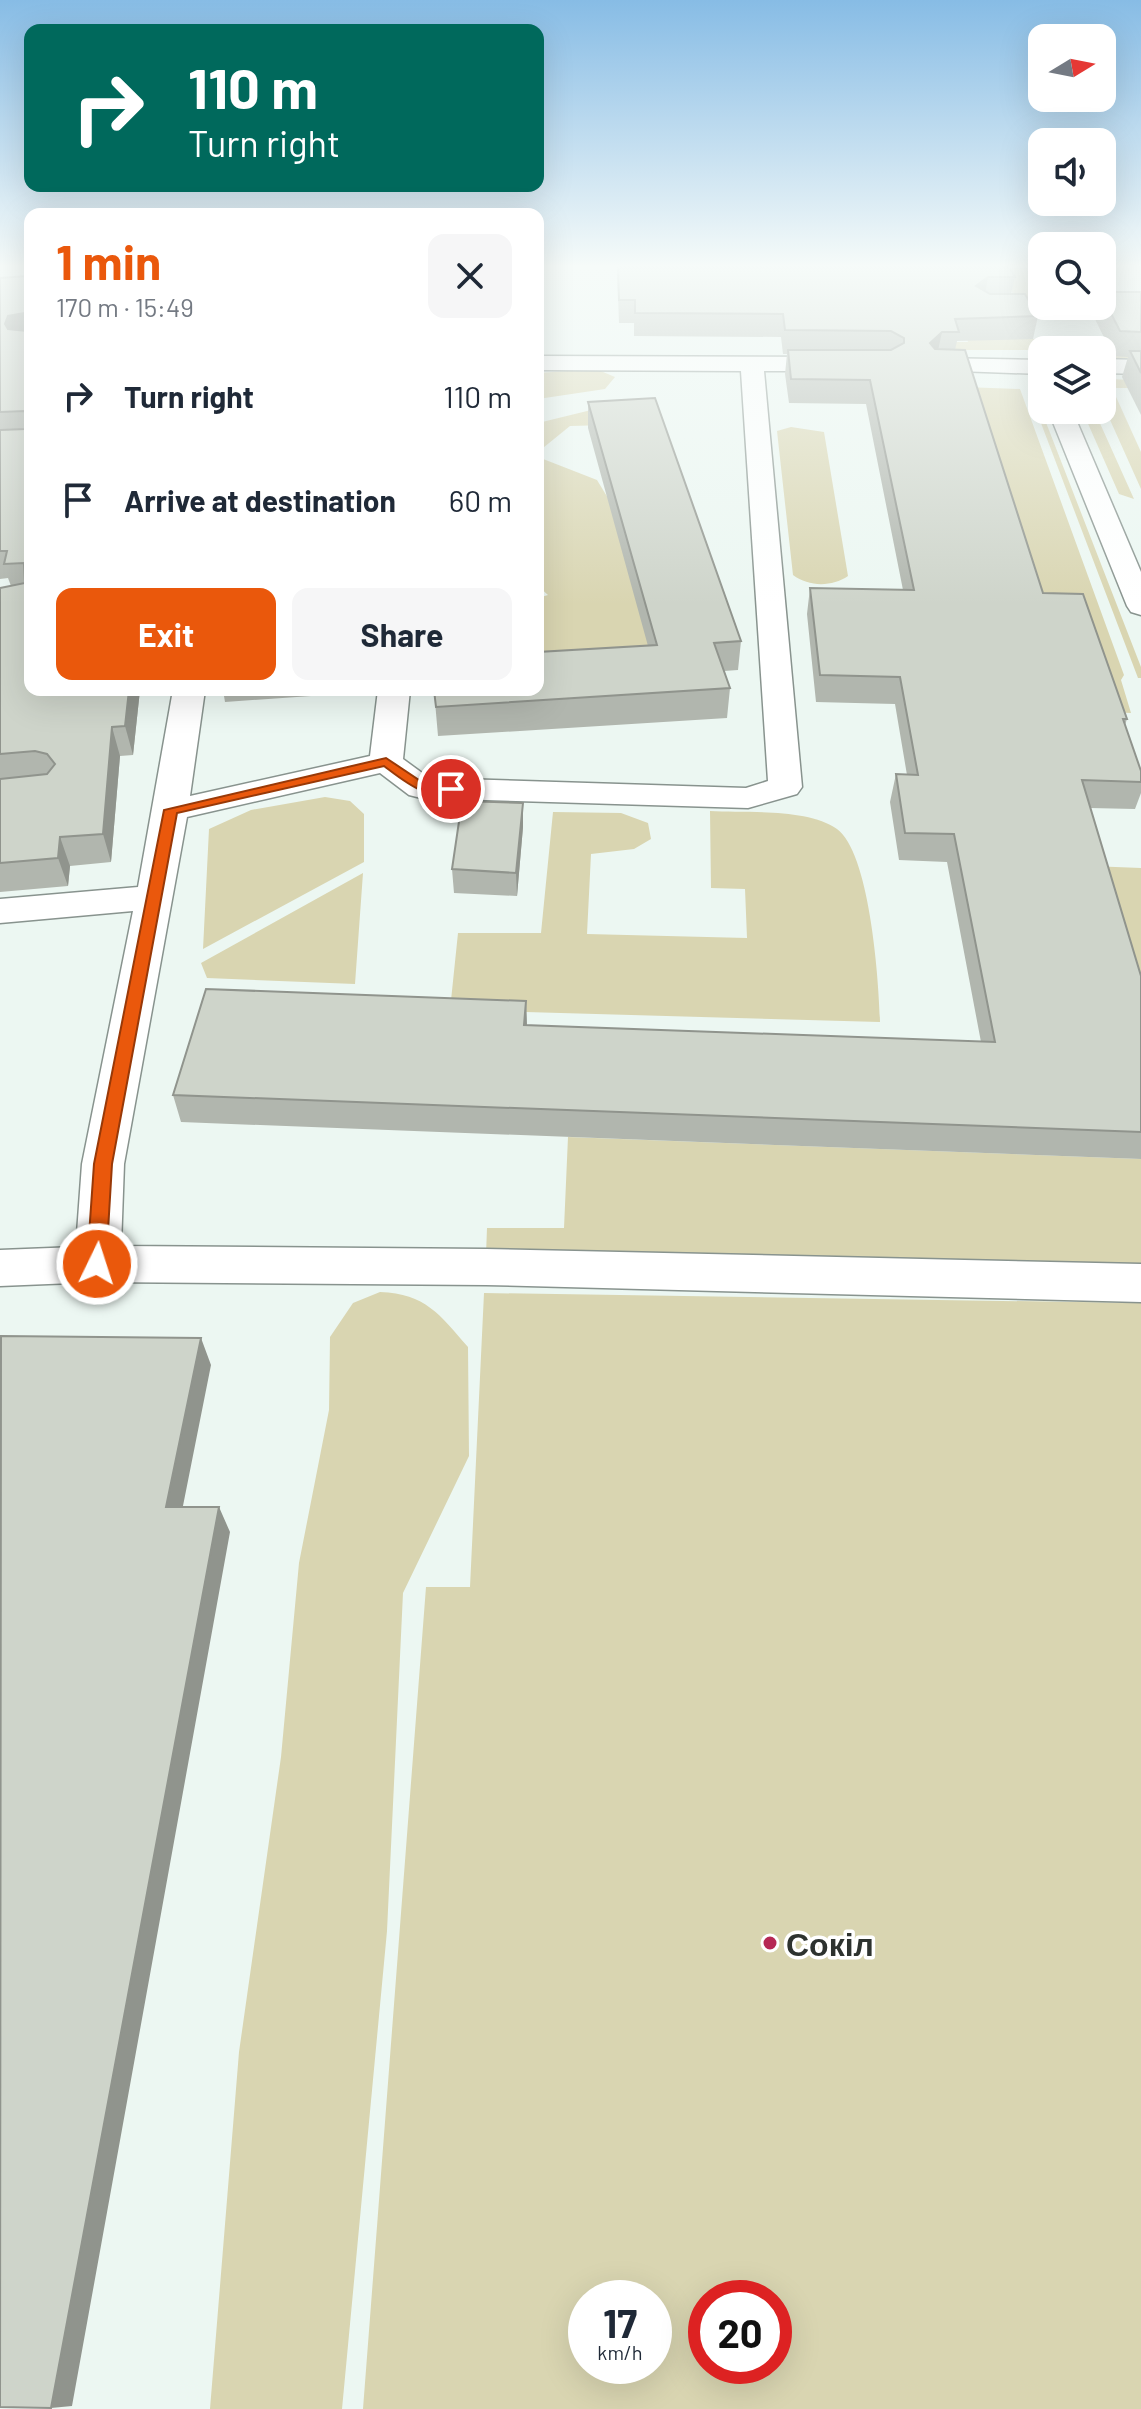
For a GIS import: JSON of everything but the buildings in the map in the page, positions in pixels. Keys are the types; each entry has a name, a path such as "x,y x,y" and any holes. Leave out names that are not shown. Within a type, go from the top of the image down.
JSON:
{"street":[{"path":"171,810 386,762 421,788 748,798 785,787 753,379"},
{"path":"1066,424 1141,606"},
{"path":"97,1264 103,1164 171,810 188,696"},
{"path":"386,762 393,696"},
{"path":"0,911 154,897"},
{"path":"0,1268 97,1264 486,1267 1141,1283"}],"shaded area":[{"path":"544,379 613,379 605,389 544,398"},
{"path":"1116,379 1141,380 1141,388 1116,388"},
{"path":"964,387 1020,389 1028,411 1028,424 1033,424 1124,675 1121,680 1131,713 1106,712 1036,620"},
{"path":"1116,397 1141,452 1141,489 1112,424 1116,424"},
{"path":"624,402 607,425 570,426 544,447 544,422"},
{"path":"1041,424 1047,424 1141,667 1141,678 1138,678"},
{"path":"1088,424 1100,424 1134,499 1119,494"},
{"path":"791,427 824,432 848,576 835,582 813,583 793,575 777,431"},
{"path":"544,459 597,480 628,531 653,649 544,655 544,596 548,595 544,591"},
{"path":"325,797 350,801 364,814 364,862 203,949 209,829 251,810"},
{"path":"710,811 793,815 825,822 837,829 858,864 865,890 878,978 880,1022 450,1010 458,933 541,933 553,812 621,813 648,823 651,839 634,849 591,854 587,934 747,938 745,889 711,888"},
{"path":"1090,866 1141,868 1141,1043"},
{"path":"363,873 355,984 207,978 201,963"},
{"path":"568,1137 1141,1159 1141,1266 486,1255 487,1228 564,1228"},
{"path":"380,1292 409,1297 430,1308 468,1347 469,1456 403,1593 387,1931 342,2409 210,2409 239,2052 281,1757 299,1563 329,1410 330,1337 353,1303"},
{"name":"Сокіл","path":"484,1293 1141,1303 1141,2409 363,2409 426,1587 470,1587"}],"place":[{"name":"Сокіл","path":"770,1943"}],"route":[{"path":"97,1264 103,1164 171,810 386,762 421,788 451,789"}]}
